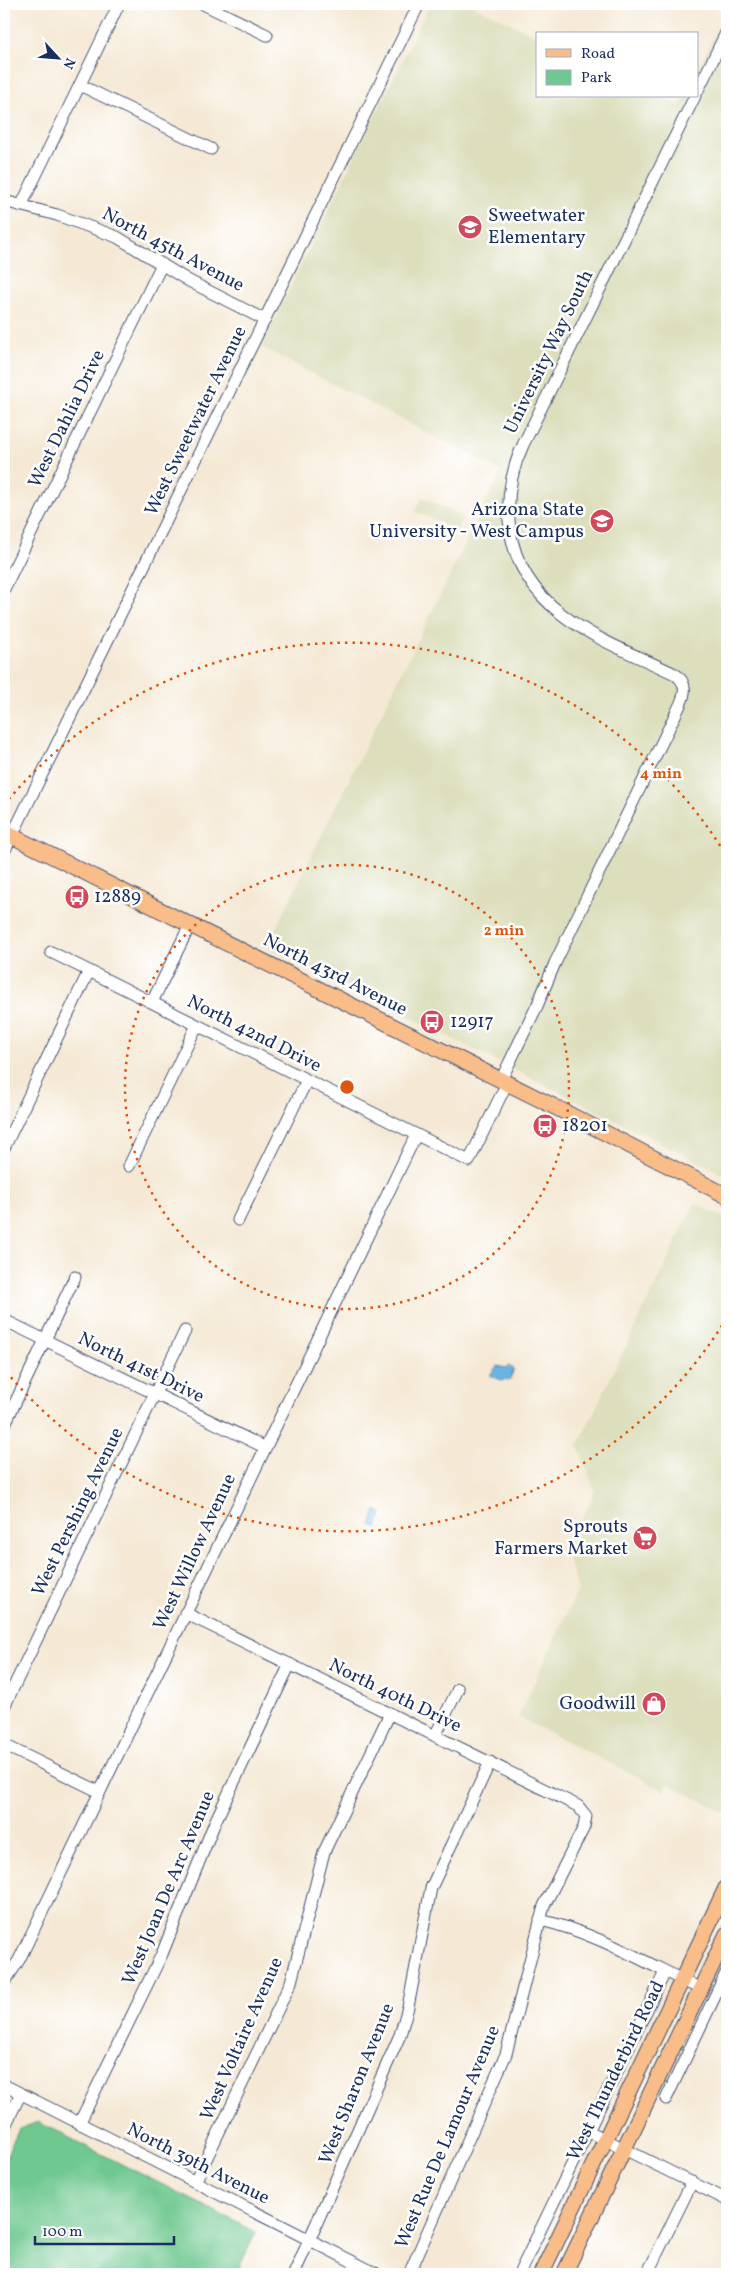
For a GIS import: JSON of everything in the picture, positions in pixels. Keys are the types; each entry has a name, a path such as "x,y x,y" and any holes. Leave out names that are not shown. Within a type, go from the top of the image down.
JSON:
{"main road":[{"name":"North 43rd Avenue","path":"8,834 504,1082 727,1196"},
{"name":"West Thunderbird Road","path":"541,2274 727,1887"},
{"path":"564,2274 727,1934"}],"street":[{"path":"21,206 119,4"},
{"path":"203,4 266,35"},
{"name":"West Sweetwater Avenue","path":"4,852 8,834 419,4"},
{"path":"698,90 727,31"},
{"path":"80,85 211,149"},
{"name":"University Way South","path":"504,1082 555,963 680,705 685,688 681,679 675,674 583,630 560,616 537,592 524,573 515,550 509,520 509,491 516,460 523,445 694,98"},
{"name":"North 45th Avenue","path":"4,201 92,226 117,237 189,281 264,320"},
{"name":"West Dahlia Drive","path":"4,589 162,264"},
{"path":"152,1002 190,925"},
{"name":"North 42nd Drive","path":"51,952 469,1161 504,1082"},
{"path":"4,1148 88,971"},
{"path":"129,1166 197,1025"},
{"path":"238,1220 307,1080"},
{"name":"West Willow Avenue","path":"4,1983 18,1960 100,1792 416,1134"},
{"path":"4,1426 76,1277"},
{"name":"North 41st Drive","path":"4,1320 264,1448"},
{"name":"West Pershing Avenue","path":"4,1708 185,1331"},
{"name":"North 40th Drive","path":"185,1613 578,1806 586,1816"},
{"name":"West Joan De Arc Avenue","path":"79,2124 162,1954 215,1822 290,1664"},
{"path":"435,1736 458,1688"},
{"name":"West Voltaire Avenue","path":"195,2182 291,1982 324,1852 390,1713"},
{"path":"4,1745 100,1792"},
{"name":"West Sharon Avenue","path":"294,2274 400,2035 408,2007 431,1888 490,1762"},
{"name":"West Rue De Lamour Avenue","path":"409,2274 506,2054 544,1906 584,1827 586,1816"},
{"path":"540,1920 571,1927 701,1989"},
{"path":"666,2099 727,1971"},
{"name":"West Thunderbird Road","path":"519,2274 665,1972"},
{"path":"657,2081 676,2077"},
{"name":"North 39th Avenue","path":"4,2085 20,2095 377,2274"},
{"path":"4,2128 20,2095"},
{"path":"588,2131 727,2200"},
{"path":"648,2272 692,2182"}],"shaded area":[{"name":"Arizona State University - West Campus","path":"430,4 471,4 536,36 536,98 663,98 680,106 684,98 698,98 698,69 727,10 727,1176 267,946 501,471 261,347"},
{"path":"422,497 463,516 456,530 415,511"},
{"path":"695,1203 727,1219 727,1814 668,1784 665,1791 518,1717 578,1590 566,1552 595,1491 578,1445"}],"green space":[{"path":"38,2122 256,2232 236,2274 4,2274 4,2161 19,2129"}],"water":[{"path":"497,1366 506,1368 508,1366 514,1369 509,1381 505,1379 503,1381 490,1375"},
{"path":"376,1510 382,1513 377,1529 371,1525"}],"place":[{"name":"Sweetwater Elementary","path":"470,227"},
{"name":"Arizona State University - West Campus","path":"602,521"},
{"name":"12889","path":"77,897"},
{"name":"12917","path":"432,1022"},
{"name":"18201","path":"545,1126"},
{"name":"Sprouts Farmers Market","path":"645,1538"},
{"name":"Goodwill","path":"654,1704"}]}
